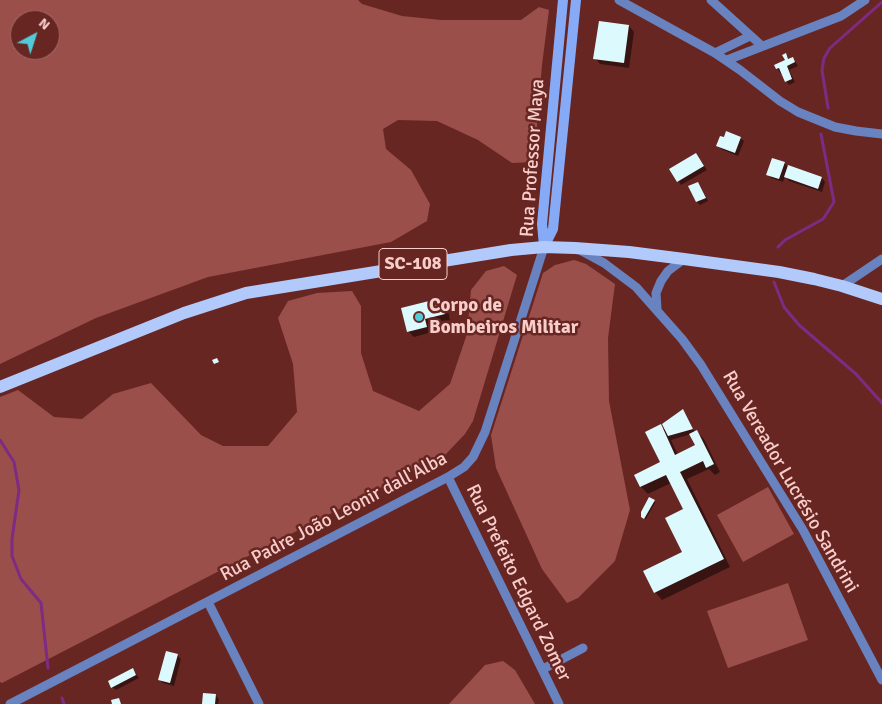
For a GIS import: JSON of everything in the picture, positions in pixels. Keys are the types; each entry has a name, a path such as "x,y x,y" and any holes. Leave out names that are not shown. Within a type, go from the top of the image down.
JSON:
{"main road":[{"name":"Rua Professor Maya","path":"544,247 542,224 563,0"},
{"name":"Rua Professor Maya","path":"544,247 553,229 576,0"},
{"name":"SC-108","path":"0,387 184,313 246,293 483,253 544,247 629,252 779,272 842,286 882,299"}],"street":[{"path":"619,0 727,60 780,101 798,112 835,127 882,134"},
{"path":"727,60 841,16 865,0"},
{"path":"717,2 762,46"},
{"path":"715,53 750,36"},
{"name":"Rua Padre João Leonir dall'Alba","path":"10,704 464,467 472,457 485,432 544,247"},
{"name":"Rua Vereador Lucrésio Sandrini","path":"575,248 604,263 636,287 682,339 717,389 803,530 882,680"},
{"path":"657,309 656,293 661,281 668,271 684,259"},
{"path":"842,286 882,259"},
{"name":"Rua Prefeito Edgard Zomer","path":"448,477 559,704"},
{"path":"208,602 259,704"},
{"path":"543,669 583,648"}],"shaded area":[{"path":"0,0 358,0 362,4 402,16 441,20 521,20 539,7 549,10 542,65 534,162 512,163 478,140 437,121 398,120 383,129 386,149 411,170 430,204 427,221 391,242 208,277 96,318 0,364"},
{"path":"574,260 586,264 615,284 608,338 609,401 630,510 615,561 578,598 567,603 542,569 496,468 491,435 543,273 555,265"},
{"path":"504,266 517,275 473,421 465,434 446,454 2,683 0,682 0,397 18,390 54,417 82,419 113,394 151,383 201,435 223,446 268,446 297,412 293,364 278,318 288,301 317,293 352,291 361,306 361,353 373,391 419,411 450,384 467,334 471,290 486,271"},
{"path":"768,487 794,534 743,562 717,515"},
{"path":"788,583 808,640 728,668 707,611"},
{"path":"503,661 515,670 535,704 449,704 485,665"}],"building":[{"path":"599,21 629,25 624,63 593,59"},
{"path":"786,53 788,59 793,57 795,62 787,66 792,79 785,82 779,68 776,69 774,65 785,60 782,55"},
{"path":"726,131 741,137 735,153 716,146 720,136 724,137"},
{"path":"696,153 704,166 677,182 669,169"},
{"path":"772,158 785,162 779,179 766,175"},
{"path":"788,165 822,177 818,189 784,177"},
{"path":"698,182 706,198 696,202 688,186"},
{"name":"Corpo de Bombeiros Militar","path":"441,298 445,314 425,319 427,327 407,332 401,308"},
{"path":"217,358 219,362 214,364 212,360"},
{"path":"683,409 693,429 668,436 662,424"},
{"path":"661,424 675,455 695,445 689,434 697,430 714,464 706,468 703,461 680,472 724,559 654,593 643,571 682,552 665,518 683,509 666,475 640,487 634,475 660,462 645,432"},
{"path":"649,497 655,500 644,519 641,517 641,512"},
{"path":"166,651 178,654 170,683 158,680"},
{"path":"133,668 136,675 111,688 108,681"},
{"path":"203,693 216,694 215,704 202,704"},
{"path":"119,698 121,704 112,704 111,700"}],"waterway":[{"path":"828,108 822,70 824,58 830,48 882,2"},
{"path":"778,247 785,240 823,219 834,202 821,134"},
{"path":"774,282 784,307 799,325 856,374 882,403"},
{"path":"0,440 14,462 19,490 12,539 12,556 21,579 41,603 48,668"},
{"path":"62,698 64,704"}],"place":[{"name":"Corpo de Bombeiros Militar","path":"419,317"}]}
